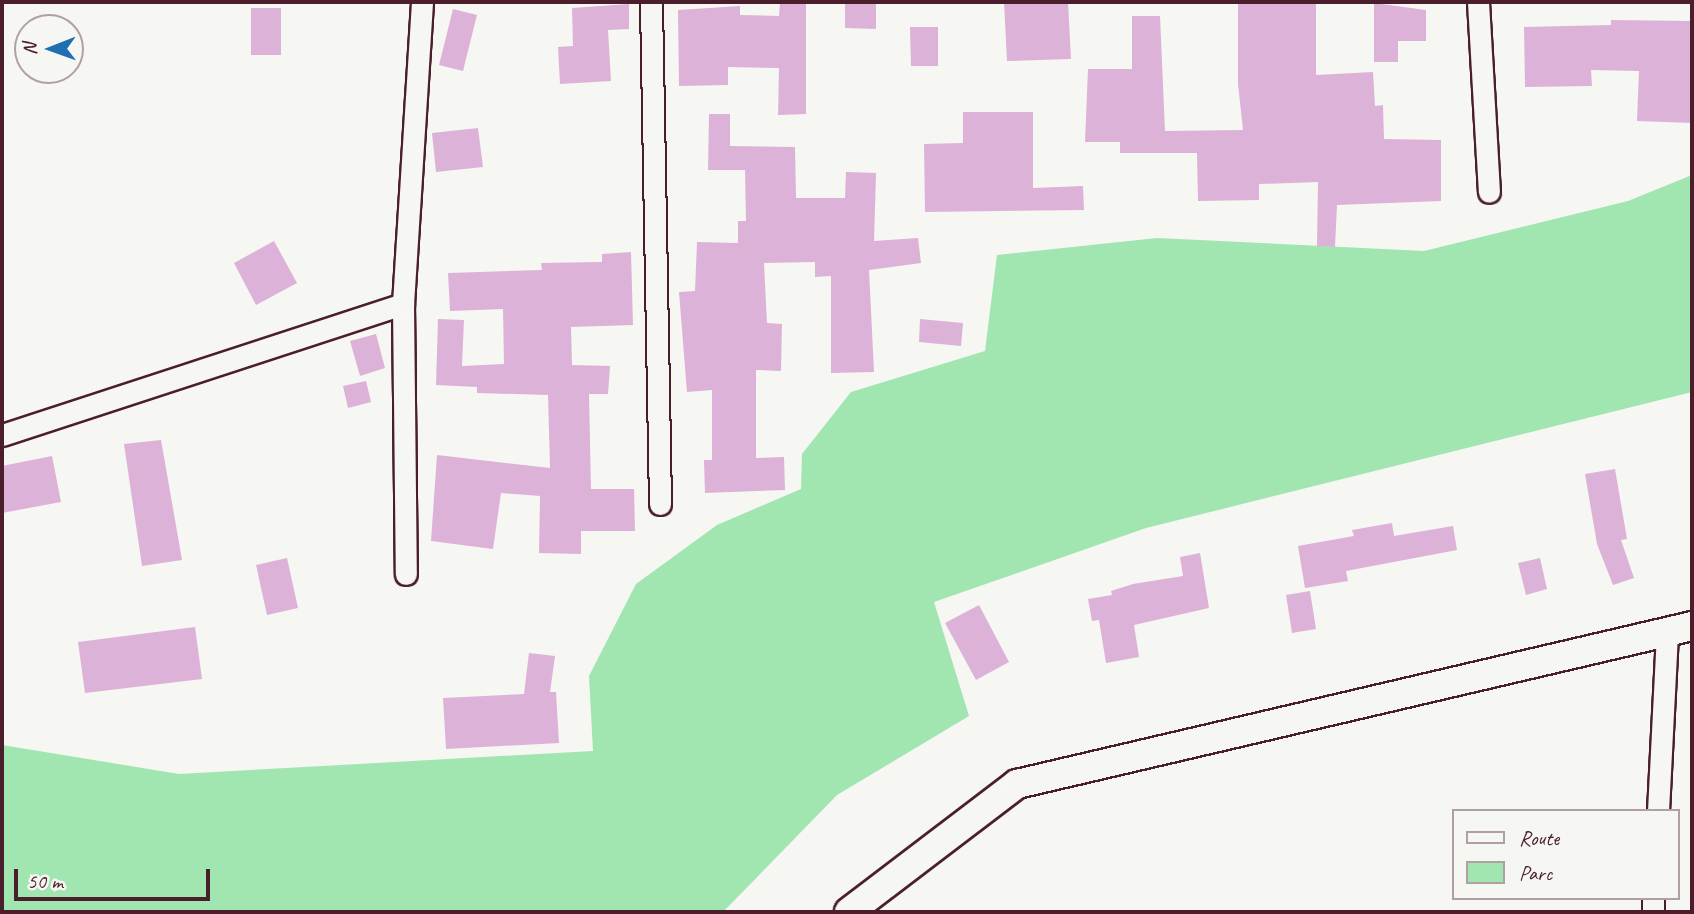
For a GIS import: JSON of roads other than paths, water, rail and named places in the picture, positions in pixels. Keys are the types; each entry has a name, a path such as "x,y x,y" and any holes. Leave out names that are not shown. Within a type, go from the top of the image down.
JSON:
{"main road":[{"path":"849,912 1017,784 1680,628"}],"street":[{"path":"406,574 403,304 422,2"},
{"path":"651,2 660,504"},
{"path":"1478,2 1489,192"},
{"path":"2,435 403,304"},
{"path":"1658,809 1680,628"}]}
